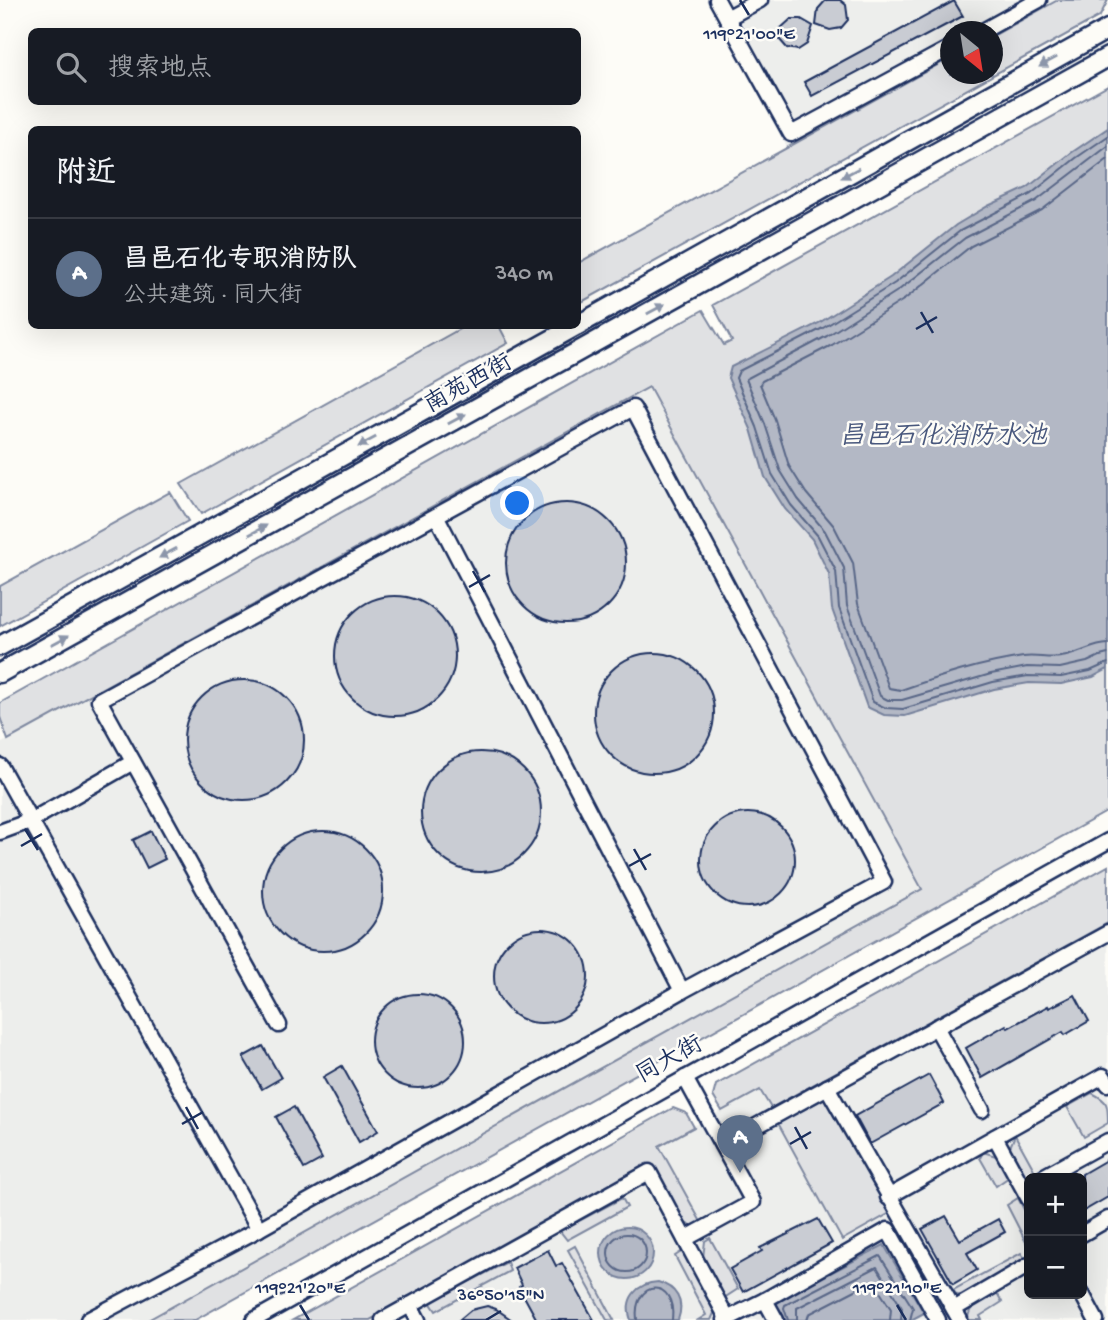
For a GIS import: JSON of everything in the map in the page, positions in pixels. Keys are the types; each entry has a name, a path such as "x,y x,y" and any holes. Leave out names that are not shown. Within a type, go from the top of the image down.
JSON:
{"main road":[{"name":"南苑西街","path":"581,323 1108,29"},
{"name":"南苑西街","path":"0,673 1108,57"},
{"name":"南苑西街","path":"0,646 570,329"}],"street":[{"path":"717,0 791,134 940,53"},
{"path":"727,18 760,0"},
{"path":"1001,21 1039,0"},
{"path":"88,1320 259,1229 682,991 884,882 632,408 99,700 279,1025"},
{"path":"437,517 682,991"},
{"path":"0,832 30,821 133,762"},
{"path":"0,766 259,1229"},
{"name":"同大街","path":"254,1320 1108,841"},
{"path":"722,1145 1108,933"},
{"path":"936,1027 982,1111"},
{"path":"888,1198 1103,1076 1108,1084"},
{"path":"685,1078 753,1202 685,1239"},
{"path":"827,1087 888,1198 957,1314 1024,1268"},
{"path":"995,1137 1024,1185"},
{"path":"1050,1173 1108,1141"},
{"path":"383,1320 649,1172 727,1320 888,1230 938,1320"},
{"path":"1087,1231 1108,1219"},
{"path":"1085,1299 1096,1320"},
{"path":"765,1300 776,1320"},
{"path":"410,1305 418,1320"}],"shaded area":[{"path":"706,0 1058,0 1003,30 1003,21 940,21 940,63 787,147"},
{"path":"1058,0 1108,0 1100,16 1003,70 1003,30"},
{"path":"940,64 940,84 977,84 581,302 581,261"},
{"path":"1108,86 1108,811 195,1320 148,1320 922,889 649,387 8,740 0,717 0,703 703,310 724,345 732,341 713,305"},
{"path":"460,329 501,329 508,343 201,514 181,484"},
{"path":"649,387 922,889 155,1320 0,1320 0,744"},
{"path":"170,492 188,521 0,626 0,586"},
{"path":"1108,866 1108,923 771,1108 760,1090 722,1111 713,1096 716,1085"},
{"path":"1108,898 1108,1320 345,1320 760,1089"},
{"path":"1092,1093 1106,1104 1108,1123 1084,1137 1067,1107"},
{"path":"825,1098 890,1213 842,1240 778,1123"},
{"path":"673,1108 686,1113 694,1127 659,1146 701,1222 691,1226 685,1223 651,1166 370,1320 293,1320"},
{"path":"1015,1135 1036,1173 1024,1173 1010,1147"},
{"path":"983,1152 996,1156 1009,1177 996,1186 980,1158"},
{"path":"622,1198 627,1207 567,1240 560,1231"},
{"path":"1018,1198 1024,1209 1024,1238 1007,1205"},
{"path":"710,1238 738,1289 724,1298 703,1258 705,1241"},
{"path":"575,1246 614,1320 607,1320 568,1250"},
{"path":"683,1251 715,1311 711,1320 698,1320 706,1315 675,1256"},
{"path":"1021,1253 1024,1258 1024,1264 967,1296 957,1295 953,1290"},
{"path":"507,1262 510,1271 436,1311 430,1302"},
{"path":"996,1291 1002,1302 980,1316 982,1320 968,1320 973,1306"}],"water":[{"name":"昌邑石化消防水池","path":"1108,128 1108,669 1093,677 1061,684 1029,683 994,689 905,716 884,715 867,707 832,609 829,574 812,539 785,509 765,477 751,429 728,378 731,367 819,323 891,277 956,225 1027,188"},
{"path":"627,1227 646,1234 653,1253 646,1272 627,1279 608,1272 601,1253 608,1234"},
{"path":"884,1245 924,1313 911,1320 782,1320 773,1303"},
{"path":"658,1282 670,1287 677,1296 680,1307 678,1320 631,1320 630,1299 644,1285"}],"building":[{"path":"826,0 840,0 846,5 848,20 841,28 830,30 816,25 818,9"},
{"path":"954,1 963,16 954,21 940,21 940,28 812,96 804,82"},
{"path":"791,19 801,19 813,26 807,44 798,50 787,48 780,40 780,29"},
{"path":"566,503 589,507 608,521 622,540 626,563 622,586 608,605 589,619 566,623 543,619 524,605 510,586 506,563 510,540 524,521 543,507"},
{"path":"395,596 418,600 437,614 451,633 455,656 451,679 437,698 418,712 395,716 372,712 353,698 339,679 335,656 339,633 353,614 372,600"},
{"path":"654,653 677,658 696,671 709,690 714,713 709,736 696,755 677,768 654,773 631,768 612,755 599,736 594,713 599,690 612,671 631,658"},
{"path":"244,680 267,684 286,698 300,717 304,740 300,763 286,782 267,796 244,800 221,796 202,782 188,763 184,740 188,717 202,698 221,684"},
{"path":"481,752 504,757 523,770 536,789 541,812 536,835 523,854 504,867 481,872 458,867 439,854 426,835 421,812 426,789 439,770 458,757"},
{"path":"748,813 766,817 781,827 791,842 795,860 791,878 781,893 766,903 748,907 730,903 715,893 705,878 701,860 705,842 715,827 730,817"},
{"path":"151,831 165,859 147,868 133,840"},
{"path":"323,831 346,836 365,849 378,868 383,891 378,914 365,933 346,946 323,951 300,946 281,933 268,914 263,891 268,868 281,849 300,836"},
{"path":"541,929 559,933 574,943 584,958 588,976 584,994 574,1009 559,1019 541,1023 523,1019 508,1009 498,994 494,976 498,958 508,943 523,933"},
{"path":"418,994 436,998 451,1008 461,1023 465,1041 461,1059 451,1074 436,1084 418,1088 400,1084 385,1074 375,1059 371,1041 375,1023 385,1008 400,998"},
{"path":"1075,995 1089,1021 1065,1035 1063,1032 982,1078 966,1048 1006,1025 1008,1028"},
{"path":"263,1046 281,1078 262,1089 243,1057"},
{"path":"342,1066 378,1131 359,1142 323,1077"},
{"path":"929,1075 944,1103 870,1144 855,1116"},
{"path":"294,1107 322,1159 304,1169 276,1117"},
{"path":"1108,1159 1108,1197 1087,1209 1087,1173 1084,1173"},
{"path":"946,1216 960,1240 998,1219 1005,1232 967,1253 977,1270 953,1284 922,1229"},
{"path":"818,1219 832,1243 743,1292 730,1269 762,1251 760,1248"},
{"path":"548,1250 556,1266 562,1263 594,1320 537,1320 519,1287 522,1285 514,1268"},
{"path":"487,1306 512,1320 459,1320 471,1310"}],"place":[{"name":"昌邑石化专职消防队","path":"740,1173"}]}
